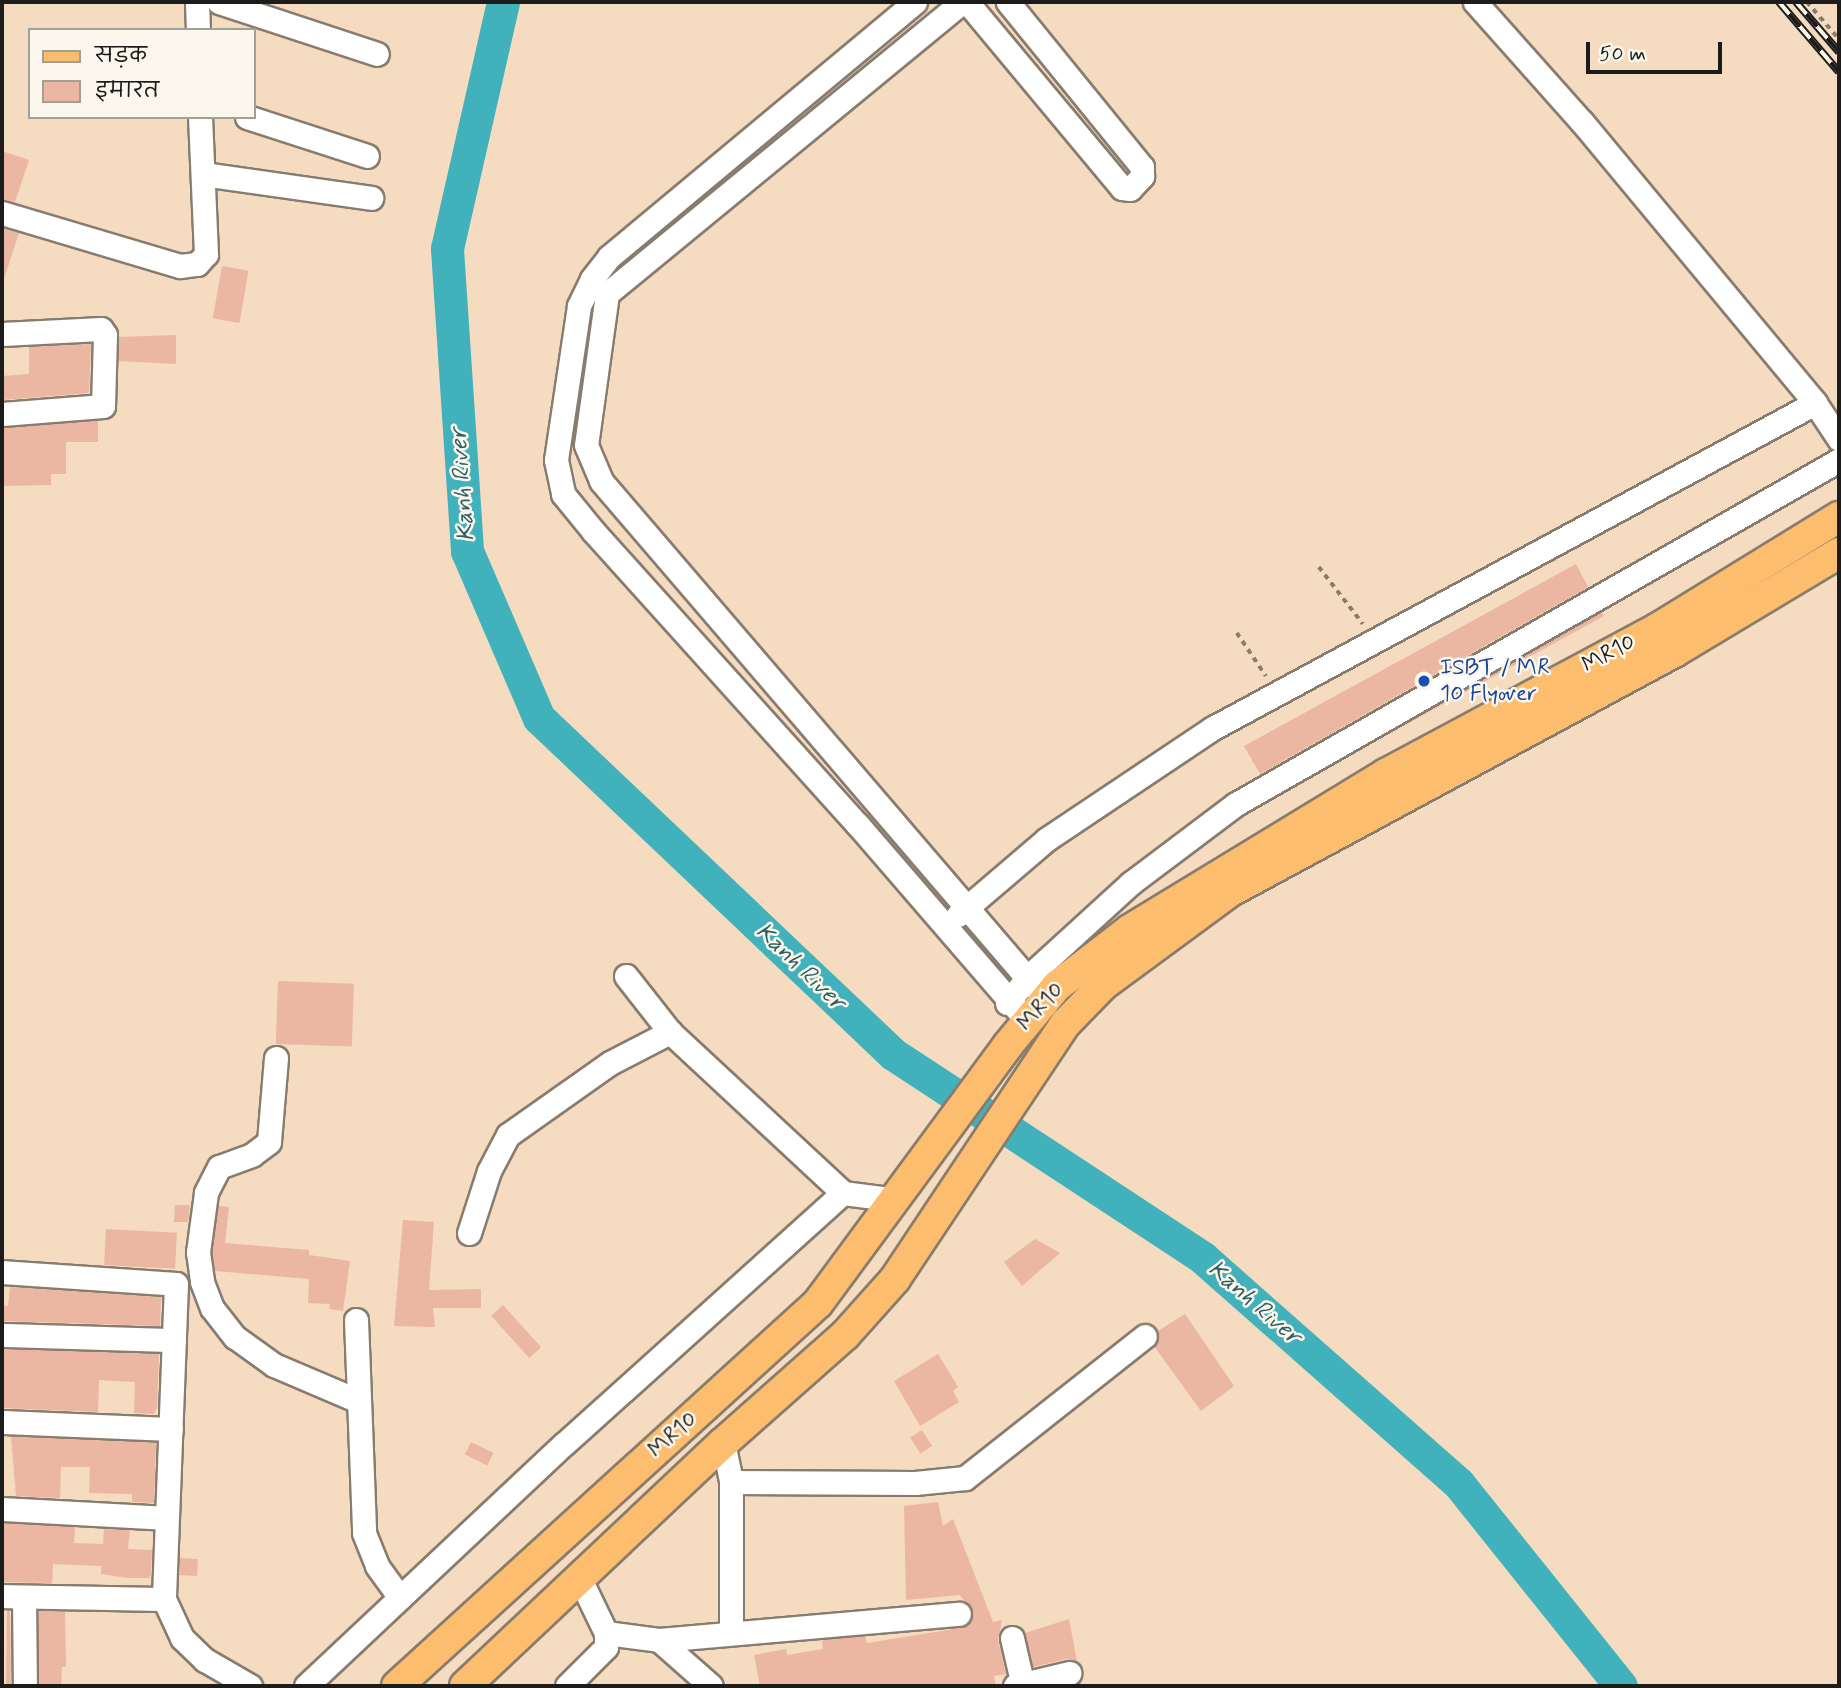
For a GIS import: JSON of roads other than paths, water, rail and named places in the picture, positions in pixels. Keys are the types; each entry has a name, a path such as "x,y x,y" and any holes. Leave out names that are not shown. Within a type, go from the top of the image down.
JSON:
{"main road":[{"name":"MR10","path":"465,1686 581,1581 723,1443 845,1335 895,1279 1066,1023 1103,985 1218,900 1668,639 1839,517"},
{"name":"MR10","path":"397,1686 818,1303 916,1175 1008,1045 1027,1000 1131,929 1339,802 1839,553"}],"street":[{"path":"197,2 198,28"},
{"path":"219,2 377,54"},
{"path":"915,2 609,257 592,279 579,306 556,460 563,494 594,532 858,825 943,927 1027,1000"},
{"path":"962,2 607,294 586,445 601,481 969,906 1027,1000"},
{"path":"967,2 1122,188 1130,189 1142,176 1142,167 1008,2"},
{"path":"1475,2 1582,122 1815,403 1839,439"},
{"path":"2,213 192,266 206,254 200,119"},
{"path":"253,119 367,156"},
{"path":"202,174 371,198"},
{"path":"2,334 101,329 105,335 103,406 2,414"},
{"path":"943,927 1047,839 1134,777 1374,639 1815,403"},
{"path":"1027,1000 1131,883 1236,804 1839,460"},
{"path":"626,976 670,1032 844,1194 897,1199"},
{"path":"468,1233 489,1171 508,1135 610,1063 670,1032"},
{"path":"276,1058 269,1142 252,1155 219,1167 206,1193 198,1252 202,1282 212,1308 235,1336 274,1365 356,1400"},
{"path":"306,1686 564,1444 844,1194"},
{"path":"2,1272 176,1284 164,1599 182,1638 205,1660 250,1686"},
{"path":"356,1320 356,1400 364,1533 377,1566 400,1598"},
{"path":"2,1335 174,1340"},
{"path":"731,1482 915,1483 965,1478 1145,1336"},
{"path":"2,1422 170,1429"},
{"path":"723,1443 731,1482 730,1633"},
{"path":"2,1509 166,1518"},
{"path":"567,1686 603,1654 606,1633 581,1581"},
{"path":"25,1686 13,1596 164,1599"},
{"path":"606,1633 659,1640 959,1614"},
{"path":"1012,1638 1020,1686 1069,1673"},
{"path":"659,1640 711,1686"}],"waterway":[{"name":"Kanh River","path":"503,2 447,249 467,551 539,718 893,1054 1203,1258 1459,1484 1621,1686"}],"railway":[{"path":"1779,2 1839,72"},
{"path":"1796,2 1839,52"}],"place":[{"name":"ISBT / MR 10 Flyover","path":"1424,681"}]}
